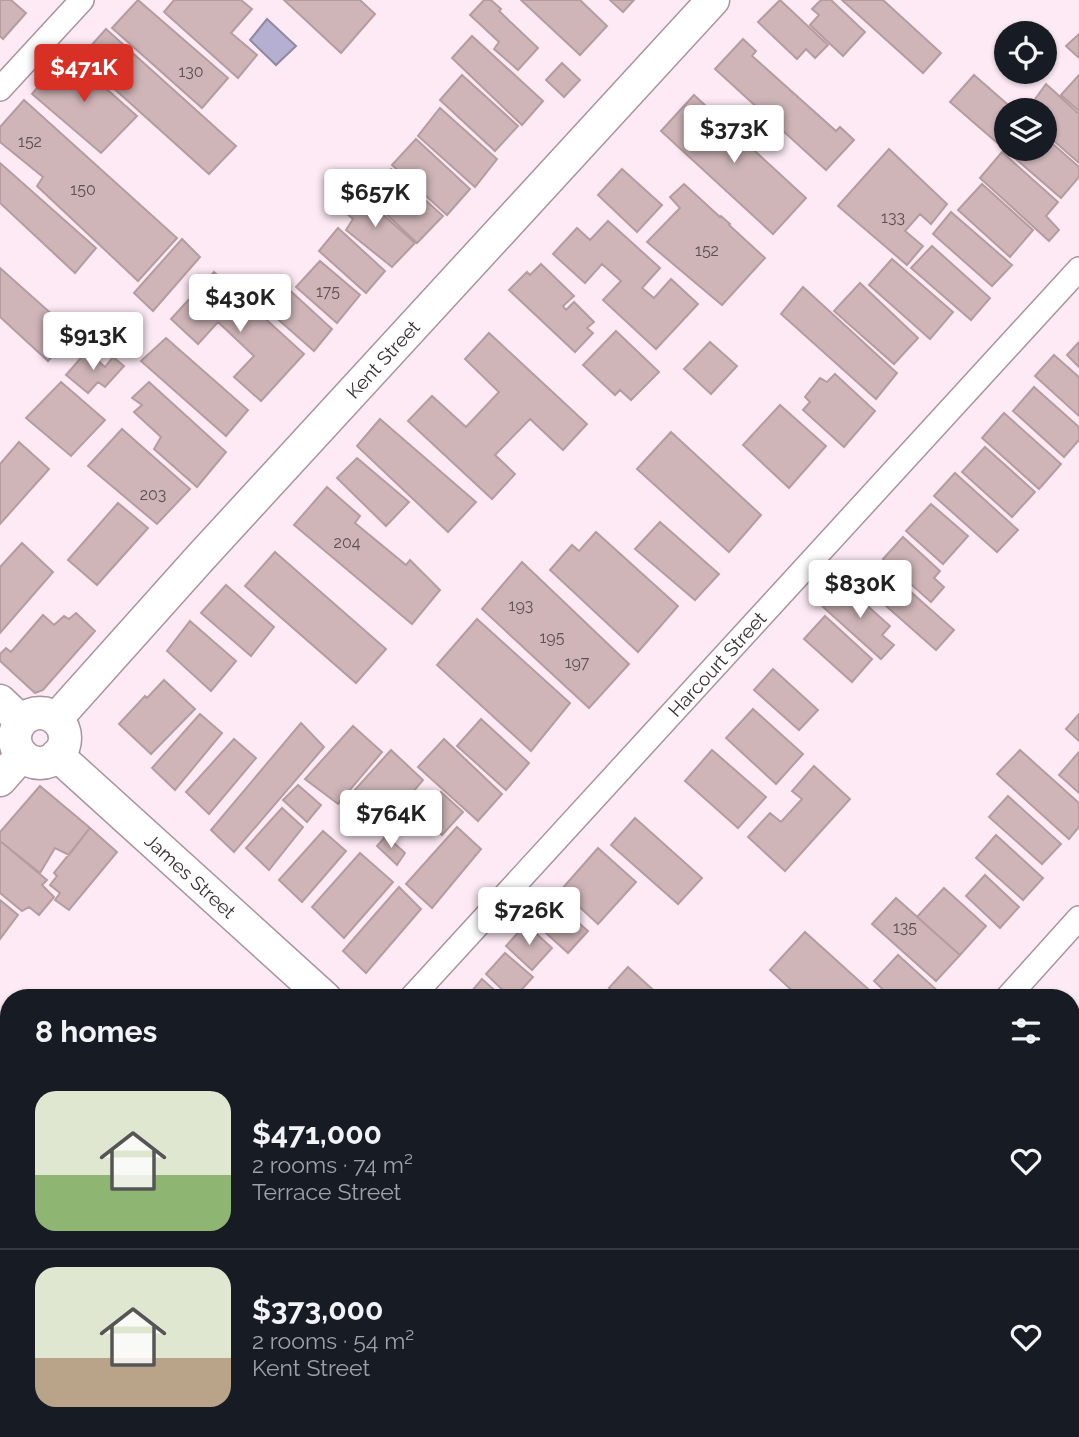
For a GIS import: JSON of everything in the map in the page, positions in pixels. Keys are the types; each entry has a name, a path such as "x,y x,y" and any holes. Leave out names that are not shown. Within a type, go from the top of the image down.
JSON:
{"street":[{"path":"0,89 82,0"},
{"name":"Kent Street","path":"56,719 201,557 713,0"},
{"name":"Harcourt Street","path":"419,989 1079,269"},
{"path":"10,711 29,715 47,714 56,719 64,733 64,741 57,755 40,762 30,761 22,755 15,739 16,729 10,711"},
{"path":"0,780 22,755"},
{"name":"James Street","path":"57,755 315,989"},
{"path":"1014,989 1079,918"}],"shaded area":[{"path":"267,19 296,46 276,65 250,40"}],"building":[{"path":"0,0 11,0 26,13 3,39 0,36"},
{"path":"138,0 228,78 202,108 112,28"},
{"path":"174,0 241,0 252,9 231,33 257,55 238,78 164,12"},
{"path":"284,0 360,0 375,14 341,53"},
{"path":"484,0 491,0 538,48 518,70 494,49 499,42 470,15"},
{"path":"521,0 580,0 607,26 580,55"},
{"path":"610,0 634,0 623,12"},
{"path":"780,0 828,45 815,58 806,49 797,59 758,22"},
{"path":"821,0 831,0 865,32 843,56 810,25 819,15 812,9"},
{"path":"842,0 883,0 941,53 923,73"},
{"path":"106,29 236,146 209,174 80,58"},
{"path":"1079,34 1079,58 1066,46"},
{"path":"472,36 543,101 522,125 452,58"},
{"path":"743,39 756,51 752,56 836,131 840,127 854,140 826,170 715,69"},
{"path":"66,53 137,116 101,153 32,94"},
{"path":"562,63 580,80 564,97 546,80"},
{"path":"462,75 518,126 495,151 440,100"},
{"path":"974,75 1000,98 994,98 994,140 950,102"},
{"path":"1079,75 1079,111 1061,95"},
{"path":"1046,84 1079,114 1079,163 1057,144 1057,98 1036,98"},
{"path":"694,95 806,198 773,234 661,131"},
{"path":"24,100 177,238 138,281 37,186 43,177 0,142 0,127"},
{"path":"440,108 497,159 475,187 418,136"},
{"path":"416,139 470,189 447,215 392,165"},
{"path":"1057,148 1079,167 1079,177 1061,198 1018,161 1057,161"},
{"path":"889,149 947,204 931,224 920,214 905,231 923,246 907,265 838,206"},
{"path":"994,161 1012,161 1058,202 1046,216 1059,230 1049,241 980,178"},
{"path":"0,163 96,248 75,273 0,203"},
{"path":"391,169 443,216 417,243 365,194"},
{"path":"622,169 662,205 637,232 598,195"},
{"path":"684,184 765,258 722,305 647,242 680,208 670,197"},
{"path":"982,184 1033,230 1010,257 958,210"},
{"path":"353,188 415,243 392,267 346,230 353,219 337,205"},
{"path":"951,212 1012,265 992,286 933,234"},
{"path":"608,221 660,268 642,288 654,298 671,279 698,304 656,349 603,300 621,281 602,264 585,283 553,254 577,228 590,240"},
{"path":"338,228 385,271 366,293 319,251"},
{"path":"182,239 200,257 153,311 134,293"},
{"path":"932,246 990,298 971,320 911,268"},
{"path":"892,259 953,312 930,339 869,285"},
{"path":"320,261 360,295 337,323 296,287"},
{"path":"541,264 574,296 563,306 566,310 574,302 594,322 587,328 593,333 575,352 509,290 527,272 530,275"},
{"path":"0,268 73,333 48,361 0,317"},
{"path":"214,272 304,354 261,401 234,377 254,356 218,322 198,344 171,319"},
{"path":"860,283 918,338 894,364 834,311"},
{"path":"284,285 332,329 314,351 264,307"},
{"path":"803,287 897,373 876,399 781,314"},
{"path":"616,331 659,372 631,400 620,390 615,395 583,365"},
{"path":"489,333 587,424 563,450 530,419 495,455 515,474 492,499 408,421 432,396 466,427 499,392 465,359"},
{"path":"166,338 248,410 226,436 141,361"},
{"path":"710,342 737,366 711,394 684,369"},
{"path":"1079,342 1079,367 1067,355"},
{"path":"87,351 105,367 113,357 124,366 105,387 98,382 88,393 66,375"},
{"path":"1054,355 1079,377 1079,416 1035,376"},
{"path":"835,374 875,411 844,447 803,410 810,402 805,397 820,378 827,382"},
{"path":"61,382 105,420 71,456 26,418"},
{"path":"149,382 226,452 197,487 154,449 161,437 134,412 142,405 132,398"},
{"path":"1034,387 1079,427 1079,440 1064,457 1013,411"},
{"path":"780,405 826,446 789,488 743,445"},
{"path":"1004,413 1061,464 1039,489 982,438"},
{"path":"380,419 476,502 448,532 357,446"},
{"path":"122,429 190,489 157,524 88,466"},
{"path":"671,432 761,515 729,552 637,469"},
{"path":"19,442 49,469 0,524 0,464"},
{"path":"985,447 1035,492 1012,517 962,472"},
{"path":"357,458 409,502 386,526 337,478"},
{"path":"955,473 1018,530 997,552 934,496"},
{"path":"327,487 360,516 355,523 406,565 410,560 440,590 412,624 294,525"},
{"path":"118,503 148,528 97,585 68,560"},
{"path":"931,504 968,536 943,564 906,531"},
{"path":"660,522 719,574 695,600 635,549"},
{"path":"596,532 678,606 638,652 550,570 572,545 579,551"},
{"path":"903,537 940,571 934,578 944,587 931,602 883,559"},
{"path":"22,543 53,572 0,633 0,567"},
{"path":"275,552 386,649 356,683 245,586"},
{"path":"522,562 629,664 589,708 482,609"},
{"path":"878,563 954,630 936,650 860,583"},
{"path":"843,584 890,626 882,635 894,645 881,659 823,607"},
{"path":"226,585 274,627 251,656 201,613"},
{"path":"76,613 95,631 43,690 35,693 0,661 0,654 6,648 11,652 43,615 54,625 64,616 69,619"},
{"path":"825,616 872,659 852,682 804,639"},
{"path":"477,619 570,703 531,751 437,665"},
{"path":"190,621 236,661 211,691 167,651"},
{"path":"773,669 818,710 799,730 754,690"},
{"path":"164,680 195,709 151,754 119,724"},
{"path":"753,709 803,754 776,784 726,738"},
{"path":"200,714 222,733 175,790 152,768"},
{"path":"1079,714 1079,741 1066,729"},
{"path":"481,719 529,763 506,790 457,746"},
{"path":"301,723 324,747 234,852 211,830"},
{"path":"353,726 382,752 338,804 305,779"},
{"path":"234,739 256,758 209,814 186,792"},
{"path":"444,739 502,794 478,821 418,767"},
{"path":"391,750 423,780 379,832 343,803"},
{"path":"712,750 766,797 738,828 685,781"},
{"path":"1020,750 1079,803 1079,827 1069,839 997,774"},
{"path":"1079,752 1079,793 1059,775"},
{"path":"814,766 850,799 785,871 748,837 770,813 781,822 802,799 792,791"},
{"path":"298,785 321,805 307,822 283,800"},
{"path":"40,786 90,828 69,855 55,848 40,873 0,841 0,832"},
{"path":"441,792 463,812 442,835 421,816"},
{"path":"1008,796 1061,844 1042,864 989,817"},
{"path":"282,808 303,827 269,870 246,848"},
{"path":"635,818 702,878 678,904 611,845"},
{"path":"457,827 481,849 432,908 406,884"},
{"path":"90,828 117,852 69,910 55,900 60,893 50,885 57,876 54,873"},
{"path":"323,831 346,851 302,902 279,880"},
{"path":"996,835 1043,878 1023,900 976,858"},
{"path":"386,836 405,853 397,865 377,846"},
{"path":"0,841 47,880 42,885 54,897 39,915 29,907 22,911 0,893"},
{"path":"598,848 636,882 598,924 561,890"},
{"path":"360,853 393,882 344,938 312,907"},
{"path":"985,875 1019,907 1000,928 966,896"},
{"path":"399,887 421,909 366,973 343,951"},
{"path":"944,888 986,926 960,955 917,917"},
{"path":"896,898 960,955 936,981 872,924"},
{"path":"0,900 18,915 0,939"},
{"path":"554,901 588,931 568,953 535,923"},
{"path":"526,924 552,948 532,970 506,946"},
{"path":"805,932 868,989 790,989 770,970"},
{"path":"505,953 533,977 522,989 502,989 486,974"},
{"path":"898,955 936,989 882,989 874,981"},
{"path":"628,967 652,989 610,989"},
{"path":"482,979 493,989 474,989"}]}
